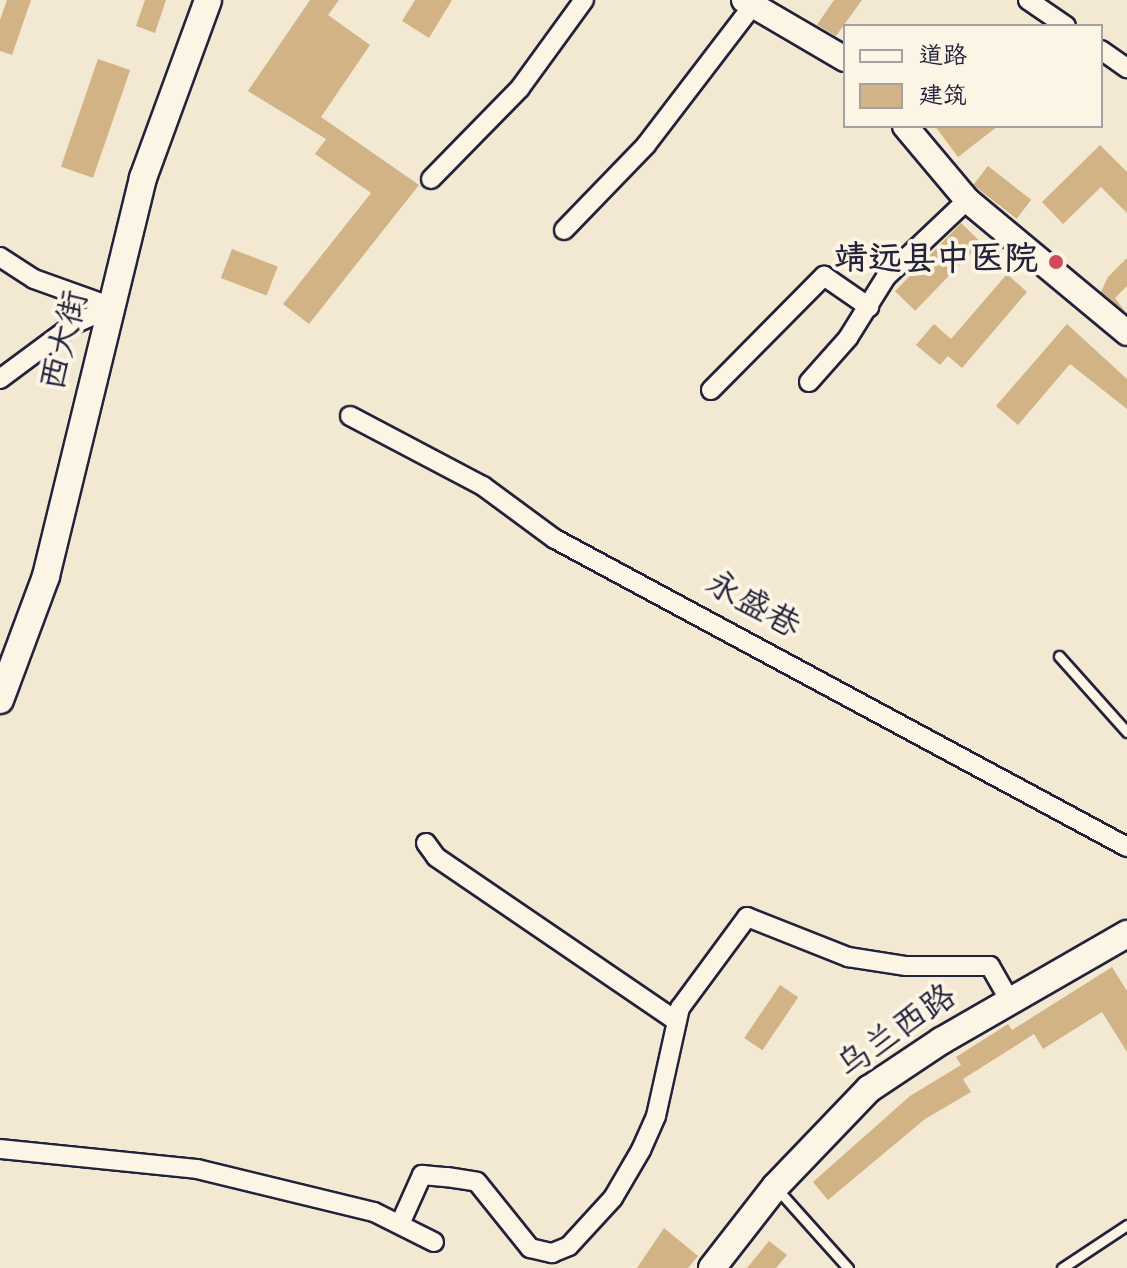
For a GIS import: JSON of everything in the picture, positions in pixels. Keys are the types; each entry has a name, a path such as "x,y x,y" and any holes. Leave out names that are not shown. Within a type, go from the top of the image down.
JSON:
{"main road":[{"name":"西大街","path":"0,700 46,576 143,178 208,0"},
{"name":"乌兰西路","path":"712,1268 775,1187 869,1089 1010,1001 1127,934"}],"street":[{"path":"431,179 520,88 584,0"},
{"path":"1028,0 1063,24"},
{"path":"564,230 646,145 749,3 843,58"},
{"path":"1103,51 1127,68"},
{"path":"907,128 967,200 1127,333"},
{"path":"809,382 869,307 886,277 967,200"},
{"path":"0,257 34,279 112,307"},
{"path":"711,390 824,276 869,307"},
{"path":"0,379 74,324 112,307"},
{"name":"永盛巷","path":"350,416 483,486 555,539 1127,847"},
{"path":"426,843 436,857 676,1021"},
{"path":"400,1224 422,1175 447,1177 477,1182 530,1248 552,1253 569,1246 613,1198 641,1150 656,1116 680,1008 747,917 848,957 906,966 990,966 1010,1001"},
{"path":"0,1149 197,1169 374,1212 434,1242"}],"lane":[{"path":"1059,656 1127,732"},
{"path":"775,1187 848,1268"},
{"path":"1062,1268 1126,1227"}],"building":[{"path":"7,0 31,0 12,55 0,51 0,20"},
{"path":"145,0 166,0 155,33 136,26"},
{"path":"310,0 339,0 328,15 370,45 321,117 419,185 309,324 283,304 371,193 315,154 326,139 248,91"},
{"path":"415,0 452,0 429,38 402,21"},
{"path":"834,0 862,0 836,36 817,25"},
{"path":"98,59 130,70 93,178 61,167"},
{"path":"936,128 995,128 958,157"},
{"path":"1100,145 1127,172 1127,213 1101,187 1063,224 1042,202"},
{"path":"988,166 1031,200 1017,219 973,185"},
{"path":"961,223 981,242 915,311 895,291"},
{"path":"232,249 278,267 267,296 221,278"},
{"path":"1127,258 1127,286 1115,298 1127,314 1101,292 1108,277"},
{"path":"1007,274 1027,292 962,368 948,356 940,365 916,345 934,324 951,339"},
{"path":"1067,324 1127,379 1127,409 1070,364 1018,425 996,406"},
{"path":"1112,967 1127,991 1127,1052 1102,1012 1043,1049 1034,1034 963,1079 971,1092 925,1119 828,1200 813,1182 910,1096 961,1065 956,1057 1008,1024 1012,1030"},
{"path":"780,985 798,997 762,1050 744,1038"},
{"path":"664,1228 698,1256 688,1268 637,1268"},
{"path":"769,1241 787,1255 776,1268 747,1268"}],"place":[{"name":"靖远县中医院","path":"1056,262"}]}
